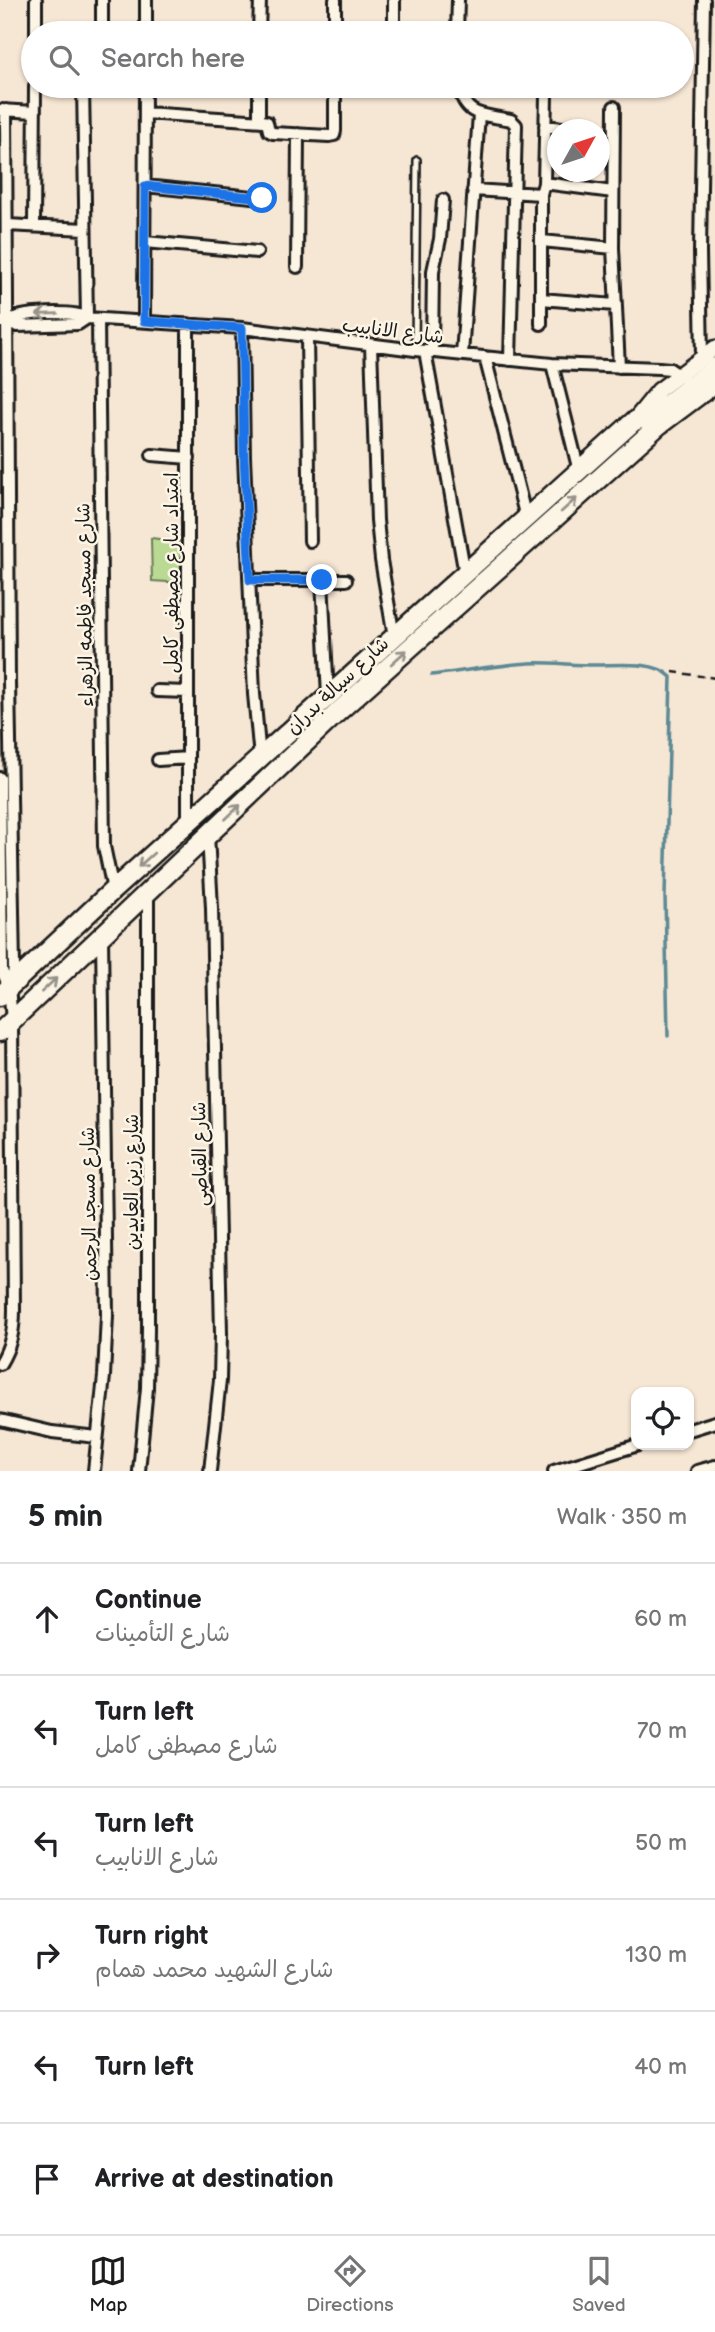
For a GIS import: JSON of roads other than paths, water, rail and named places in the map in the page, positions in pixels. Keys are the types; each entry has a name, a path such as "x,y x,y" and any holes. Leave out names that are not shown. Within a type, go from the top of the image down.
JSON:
{"main road":[{"name":"شارع سيالة بدران","path":"4,992 113,890 633,422 658,411 685,380 709,362"},
{"name":"شارع سيالة بدران","path":"6,1026 338,712 659,425 715,383"},
{"path":"491,550 508,559"}],"street":[{"path":"36,0 36,21"},
{"path":"102,0 102,21"},
{"path":"146,0 146,21"},
{"path":"259,21 260,0"},
{"path":"335,0 335,21"},
{"path":"394,0 394,21"},
{"path":"457,21 458,0"},
{"path":"704,0 700,252 709,362"},
{"path":"34,226 35,98"},
{"name":"شارع مسجد فاطمه الزهراء","path":"83,98 85,229 92,318 104,846 113,890"},
{"path":"144,321 145,98"},
{"path":"258,120 259,98"},
{"path":"145,113 258,120 267,122 270,132 334,135 335,98"},
{"path":"461,98 467,107 479,114 511,120 516,125 510,360"},
{"path":"541,324 546,98"},
{"path":"614,107 613,248 618,367"},
{"path":"4,992 15,968 5,681 4,321 7,225 4,200 3,110 35,111"},
{"path":"462,355 479,114"},
{"path":"297,267 298,134"},
{"path":"145,186 262,198"},
{"path":"474,190 514,193 542,189 613,192"},
{"path":"443,200 424,351 465,574"},
{"path":"7,225 85,229"},
{"path":"542,242 613,248"},
{"path":"145,243 257,252"},
{"path":"541,299 615,305"},
{"name":"شارع الانابيب","path":"4,321 21,315 77,313 92,318 242,328 552,364 670,369 685,380"},
{"name":"امتداد شارع مصطفى كامل","path":"188,324 188,823"},
{"path":"242,328 244,456 254,694 260,758"},
{"path":"307,337 310,541"},
{"path":"371,345 377,520 394,638"},
{"name":"شارع سيالة بدران","path":"709,362 715,348"},
{"path":"485,357 526,518"},
{"path":"552,364 579,471"},
{"path":"152,454 189,458"},
{"path":"250,580 346,580"},
{"path":"322,580 328,696"},
{"path":"157,691 188,692"},
{"path":"158,760 188,758"},
{"path":"0,778 2,971 6,1026 13,1331 8,1352 0,1364"},
{"name":"شارع القباصى","path":"208,835 221,1333 217,1415 210,1471"},
{"name":"شارع زين العابدين","path":"139,1471 147,1388 148,1330 148,892"},
{"name":"شارع مسجد الرحمن","path":"94,1471 107,1315 102,935"},
{"path":"0,1420 52,1432 97,1437"},
{"path":"694,1428 715,1422"},
{"path":"554,1471 631,1447"},
{"path":"697,1471 715,1466"}],"lane":[{"path":"417,160 424,351"}],"waterway":[{"path":"432,675 537,663 645,666 671,677 665,896 668,1036"},
{"path":"18,1155 19,1245"}]}
